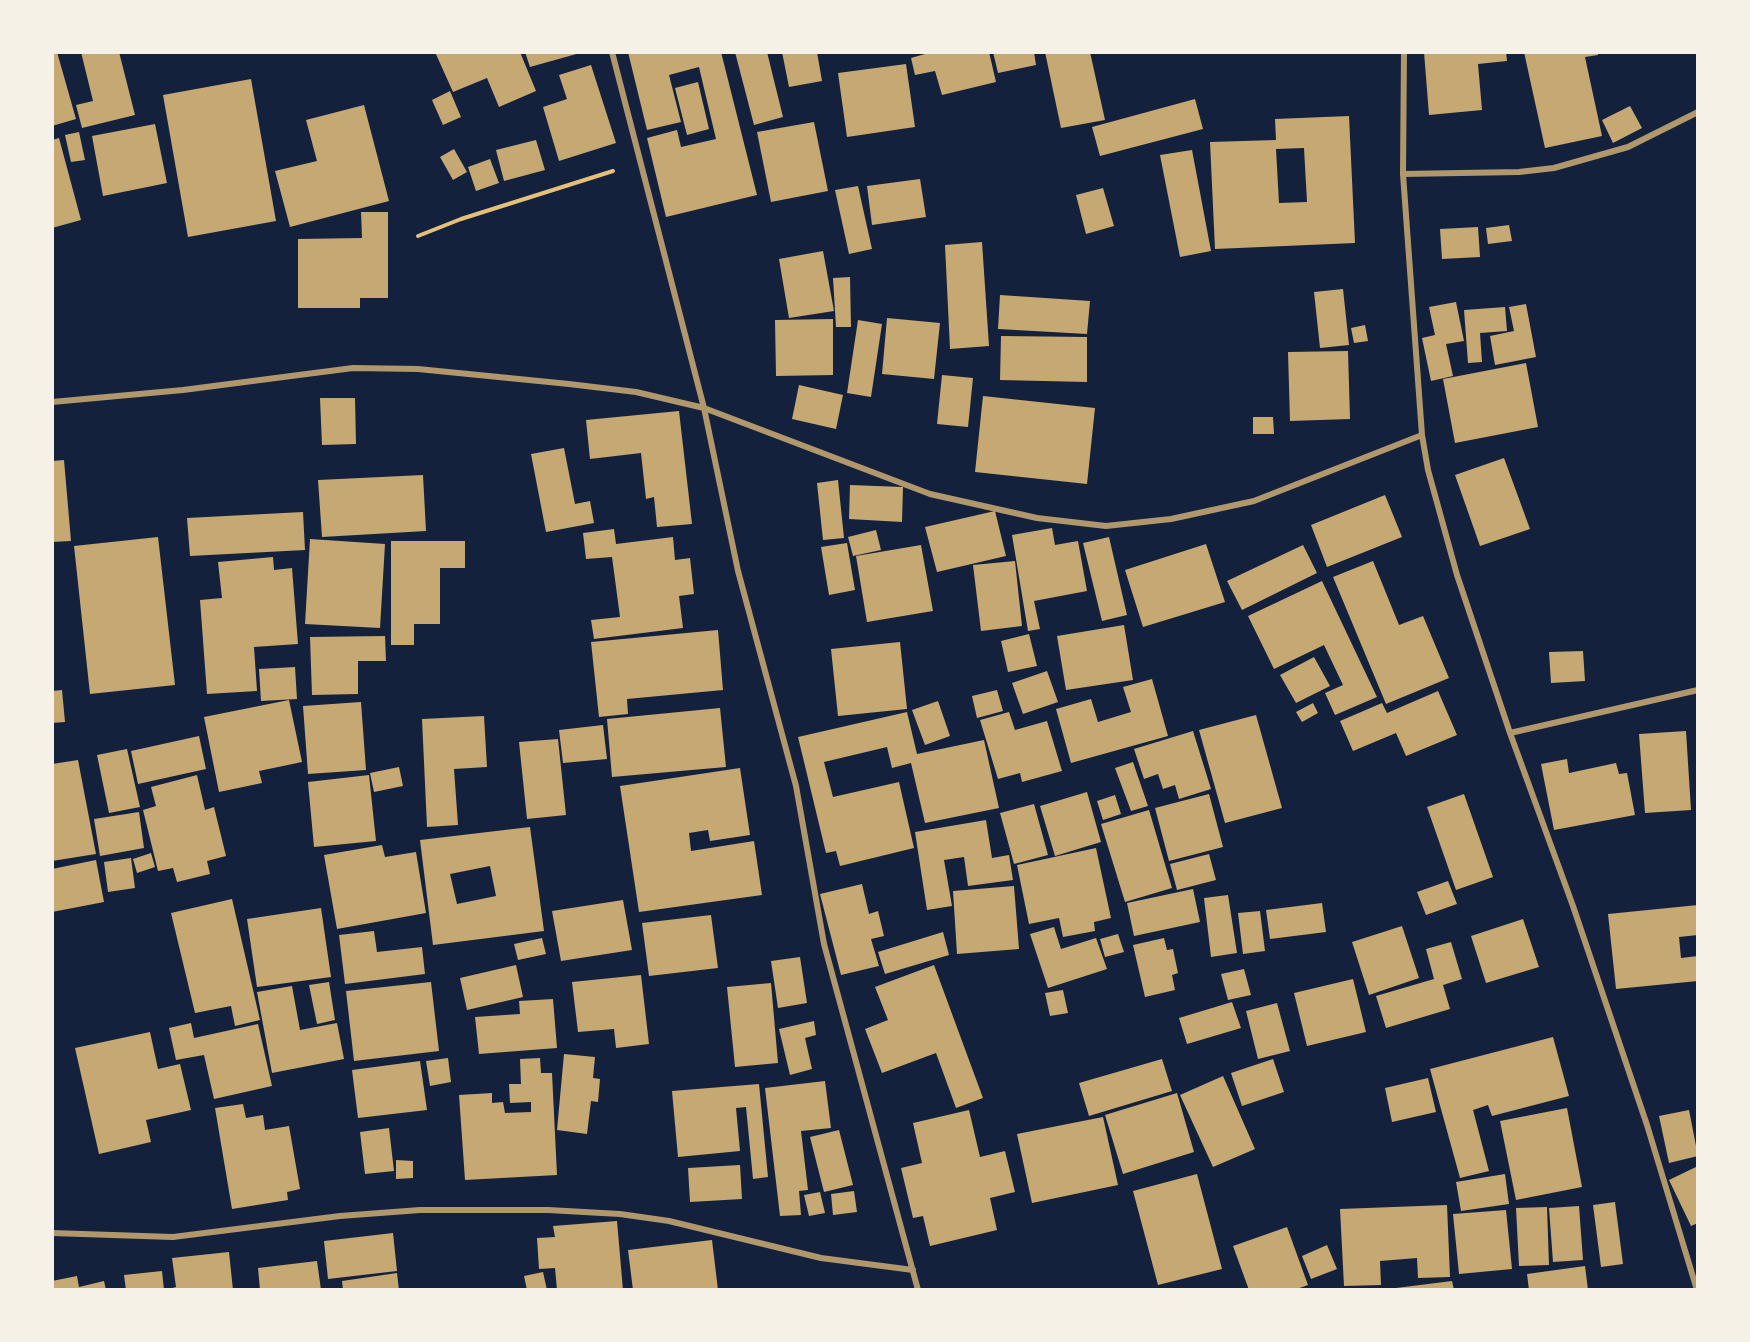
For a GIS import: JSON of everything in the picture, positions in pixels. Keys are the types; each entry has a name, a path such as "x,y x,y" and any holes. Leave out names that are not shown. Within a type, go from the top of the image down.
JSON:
{"street":[{"path":"612,52 704,408 738,571 796,786 824,944 918,1290"},
{"path":"1404,52 1403,174 1422,435 1432,488 1457,575 1510,733 1573,906 1647,1125 1697,1290"},
{"path":"1403,174 1520,172 1554,168 1628,147 1698,112"},
{"path":"52,402 183,390 353,368 418,369 535,380 636,392 704,408 930,494 1037,518 1106,526 1171,519 1254,501 1422,435"},
{"path":"1510,733 1698,690"},
{"path":"52,1233 173,1237 340,1216 420,1210 548,1210 620,1214 669,1221 821,1258 913,1270"}],"path":[{"path":"418,236 461,219 639,162"}],"building":[{"path":"52,52 57,52 76,119 52,126"},
{"path":"81,52 119,52 135,115 82,128 76,105 93,101"},
{"path":"435,52 520,52 536,91 499,107 487,78 453,92"},
{"path":"525,52 580,52 580,53 530,67"},
{"path":"628,52 721,52 757,195 666,217 647,138 677,130 681,147 716,139 699,67 669,75 681,122 647,130"},
{"path":"735,52 767,52 783,117 754,125"},
{"path":"782,52 817,52 822,81 789,87"},
{"path":"932,52 989,52 996,82 942,95 935,71 915,75 911,58"},
{"path":"993,52 1034,52 1036,65 998,73"},
{"path":"1045,52 1090,52 1105,120 1061,128"},
{"path":"1424,52 1506,52 1507,61 1478,64 1482,110 1429,115"},
{"path":"1524,52 1598,52 1598,55 1585,57 1602,136 1545,148"},
{"path":"906,64 915,127 847,137 838,73"},
{"path":"591,65 616,143 559,161 543,107 567,99 559,75"},
{"path":"251,79 276,221 188,237 163,95"},
{"path":"698,82 709,129 687,135 675,88"},
{"path":"450,91 461,117 443,125 432,100"},
{"path":"1195,99 1203,129 1100,156 1092,127"},
{"path":"364,105 389,201 290,227 275,171 317,161 306,120"},
{"path":"1630,106 1642,128 1613,143 1602,120"},
{"path":"1349,116 1355,243 1215,249 1210,142 1276,140 1275,119","holes":["1304,148 1307,202 1279,203 1276,149"]},
{"path":"814,122 828,191 771,202 757,132"},
{"path":"155,124 167,183 103,196 92,136"},
{"path":"79,132 85,160 71,162 65,135"},
{"path":"59,138 81,220 52,228 52,140"},
{"path":"536,140 545,170 504,181 496,150"},
{"path":"454,149 467,172 453,180 440,157"},
{"path":"1192,150 1211,251 1180,257 1160,155"},
{"path":"490,159 499,183 476,191 468,167"},
{"path":"920,179 926,217 872,225 867,186"},
{"path":"858,186 872,249 849,254 835,190"},
{"path":"1103,188 1114,226 1086,234 1076,195"},
{"path":"361,212 388,212 388,298 360,298 360,308 298,308 298,239 362,238"},
{"path":"1509,225 1512,241 1488,244 1486,228"},
{"path":"1478,227 1480,257 1442,259 1440,229"},
{"path":"982,242 989,346 950,349 945,245"},
{"path":"823,251 834,311 789,318 779,259"},
{"path":"850,277 851,327 836,327 833,278"},
{"path":"1343,289 1349,345 1320,348 1314,292"},
{"path":"1000,295 1090,301 1087,334 998,329"},
{"path":"1456,302 1464,341 1446,344 1453,376 1431,381 1422,338 1435,335 1429,307"},
{"path":"1526,304 1536,357 1495,365 1490,336 1514,331 1509,307"},
{"path":"1505,307 1507,331 1480,333 1482,362 1468,363 1464,310"},
{"path":"887,318 940,323 934,379 882,374"},
{"path":"833,319 833,375 776,376 775,320"},
{"path":"858,320 882,324 871,397 847,393"},
{"path":"1365,325 1368,341 1354,343 1351,328"},
{"path":"1001,336 1087,337 1087,382 1000,380"},
{"path":"1348,351 1350,419 1290,421 1288,352"},
{"path":"1526,363 1538,427 1455,443 1443,379"},
{"path":"942,375 973,378 968,427 937,424"},
{"path":"799,385 843,395 836,429 792,419"},
{"path":"983,396 1095,408 1087,484 975,472"},
{"path":"320,398 355,398 356,444 322,445"},
{"path":"679,411 692,524 657,527 654,497 646,499 641,453 590,459 586,420"},
{"path":"1253,417 1273,417 1274,434 1253,434"},
{"path":"564,448 575,504 590,501 594,523 546,532 531,454"},
{"path":"1504,458 1530,529 1480,546 1455,475"},
{"path":"64,460 71,541 52,542 52,461"},
{"path":"423,475 426,531 322,537 318,480"},
{"path":"838,480 844,538 823,540 817,483"},
{"path":"850,485 903,487 902,522 849,519"},
{"path":"1385,495 1402,537 1327,567 1311,525"},
{"path":"995,511 1006,556 937,572 925,527"},
{"path":"303,512 305,550 190,556 187,518"},
{"path":"1052,528 1055,545 1078,541 1087,591 1034,601 1040,629 1028,631 1012,535"},
{"path":"614,529 616,544 673,537 675,560 690,558 694,594 679,596 683,628 594,639 591,620 620,617 612,557 586,559 583,533"},
{"path":"876,530 881,550 853,556 848,537"},
{"path":"158,537 175,685 90,694 74,546"},
{"path":"1109,537 1127,615 1102,621 1083,543"},
{"path":"310,539 385,544 380,628 305,624"},
{"path":"391,541 465,541 465,568 440,568 440,624 414,624 414,645 391,645"},
{"path":"847,543 855,590 829,595 821,547"},
{"path":"1206,544 1225,602 1143,627 1125,570"},
{"path":"921,545 933,611 867,622 856,556"},
{"path":"1303,545 1317,573 1242,610 1227,581"},
{"path":"273,557 274,570 292,568 298,644 254,647 257,691 207,694 200,600 222,598 218,562"},
{"path":"1015,561 1022,626 981,631 973,565"},
{"path":"1373,561 1399,625 1423,616 1449,678 1386,704 1333,577"},
{"path":"1322,581 1377,697 1335,715 1325,693 1343,685 1324,645 1274,669 1248,616"},
{"path":"1124,625 1133,680 1066,690 1057,636"},
{"path":"718,630 723,690 627,699 628,714 599,717 591,642"},
{"path":"1029,634 1037,666 1008,672 1001,641"},
{"path":"385,636 386,661 358,661 358,694 312,695 310,637"},
{"path":"900,642 907,709 838,716 831,649"},
{"path":"1583,651 1585,681 1551,683 1549,652"},
{"path":"1314,657 1330,686 1296,703 1280,675"},
{"path":"295,667 297,699 261,701 259,669"},
{"path":"1047,671 1058,702 1023,714 1012,683"},
{"path":"1152,679 1168,736 1071,763 1056,709 1091,699 1098,722 1131,712 1123,687"},
{"path":"62,690 65,722 52,723 52,691"},
{"path":"997,690 1003,711 977,718 972,696"},
{"path":"1438,691 1457,735 1406,756 1396,733 1353,751 1340,721 1382,703 1387,713"},
{"path":"289,700 302,762 259,771 262,783 219,792 204,717"},
{"path":"938,701 950,736 925,745 912,710"},
{"path":"361,702 366,770 308,774 303,706"},
{"path":"1313,703 1318,713 1302,722 1296,712"},
{"path":"720,708 726,767 612,777 607,719"},
{"path":"907,712 917,754 984,740 999,808 925,823 911,763 892,768 887,747 824,762 833,797 899,782 914,848 840,866 836,851 826,853 798,737"},
{"path":"1009,712 1015,730 1047,721 1062,771 1022,782 1020,773 998,779 980,720"},
{"path":"1256,715 1282,808 1225,823 1199,730"},
{"path":"484,716 487,767 454,769 458,825 427,827 422,719"},
{"path":"603,725 607,759 563,763 559,730"},
{"path":"1193,731 1211,789 1179,799 1175,785 1163,789 1158,774 1144,779 1134,749"},
{"path":"1686,731 1691,810 1645,813 1639,734"},
{"path":"199,736 206,769 138,784 131,751"},
{"path":"558,739 566,815 527,819 519,742"},
{"path":"127,749 140,807 109,813 97,755"},
{"path":"1567,759 1569,773 1616,763 1619,774 1627,773 1635,815 1554,830 1541,764"},
{"path":"78,760 96,854 52,861 52,764"},
{"path":"1133,762 1148,806 1131,811 1115,768"},
{"path":"399,767 403,786 374,792 370,773"},
{"path":"740,768 750,835 710,841 708,830 689,833 691,851 754,841 762,895 639,912 620,786"},
{"path":"197,775 205,810 214,807 226,856 207,861 210,874 177,882 173,868 158,871 143,810 156,806 151,787"},
{"path":"369,775 376,841 314,847 308,782"},
{"path":"1087,792 1101,842 1055,856 1040,806"},
{"path":"1209,794 1223,847 1169,861 1155,808"},
{"path":"1464,794 1493,877 1456,890 1427,807"},
{"path":"1115,795 1121,814 1103,820 1097,801"},
{"path":"1034,804 1048,855 1014,864 1000,813"},
{"path":"1149,810 1172,888 1125,902 1101,824"},
{"path":"139,812 144,848 100,856 94,819"},
{"path":"986,820 992,858 1009,855 1013,880 968,886 964,857 944,860 952,906 927,910 915,832"},
{"path":"530,827 544,931 433,945 420,840","holes":["490,866 496,896 457,904 450,874"]},
{"path":"382,845 385,857 416,852 426,913 337,929 324,855"},
{"path":"1096,848 1111,918 1094,922 1095,931 1063,937 1059,918 1029,924 1017,865"},
{"path":"151,853 155,867 137,873 133,859"},
{"path":"1209,854 1216,880 1177,890 1170,864"},
{"path":"131,858 135,888 108,892 104,862"},
{"path":"96,860 104,902 52,912 52,869"},
{"path":"1448,881 1457,904 1426,915 1417,892"},
{"path":"862,884 869,914 878,911 884,936 871,939 879,966 841,975 820,894"},
{"path":"1014,886 1019,949 957,954 953,891"},
{"path":"1193,889 1200,922 1134,936 1127,903"},
{"path":"1228,895 1237,953 1211,957 1204,898"},
{"path":"232,899 260,1020 235,1026 231,1006 195,1013 171,913"},
{"path":"623,900 632,950 561,961 552,911"},
{"path":"1322,903 1326,932 1270,939 1266,910"},
{"path":"1698,905 1698,935 1679,937 1681,958 1698,956 1698,981 1616,989 1608,914"},
{"path":"321,908 331,977 257,987 247,919"},
{"path":"1260,911 1265,951 1243,954 1238,913"},
{"path":"711,915 718,968 649,976 642,923"},
{"path":"1523,919 1539,967 1486,983 1471,936"},
{"path":"1402,926 1419,978 1369,995 1352,942"},
{"path":"1054,927 1061,949 1096,938 1107,969 1048,988 1030,934"},
{"path":"374,931 377,952 422,947 425,974 345,984 339,935"},
{"path":"943,932 949,955 885,974 878,952"},
{"path":"1118,934 1124,952 1105,957 1100,939"},
{"path":"542,938 546,954 518,960 514,944"},
{"path":"1164,938 1167,950 1173,949 1178,973 1172,975 1175,990 1145,997 1133,945"},
{"path":"1451,942 1462,979 1443,985 1450,1009 1386,1028 1376,996 1434,979 1426,949"},
{"path":"800,957 807,1003 778,1008 771,961"},
{"path":"516,965 523,997 467,1010 460,978"},
{"path":"934,965 983,1098 956,1108 936,1053 882,1073 865,1029 888,1020 875,987"},
{"path":"1244,969 1251,995 1228,1000 1221,974"},
{"path":"641,975 649,1044 616,1048 614,1029 578,1032 572,982"},
{"path":"1353,979 1366,1032 1307,1046 1294,993"},
{"path":"329,982 335,1020 317,1024 309,985"},
{"path":"431,982 439,1051 354,1061 346,991"},
{"path":"771,983 778,1063 735,1067 727,987"},
{"path":"292,986 300,1030 337,1023 344,1059 272,1073 257,992"},
{"path":"1063,990 1068,1013 1050,1016 1045,993"},
{"path":"553,999 557,1048 479,1054 475,1017 520,1014 519,1001"},
{"path":"1232,1002 1241,1028 1187,1044 1179,1018"},
{"path":"1277,1003 1290,1051 1258,1059 1246,1011"},
{"path":"814,1021 816,1035 805,1038 812,1069 790,1075 779,1029"},
{"path":"191,1023 194,1038 258,1024 272,1086 214,1099 204,1055 176,1060 169,1028"},
{"path":"150,1032 158,1069 180,1064 191,1110 146,1120 151,1142 99,1154 75,1048"},
{"path":"1553,1037 1569,1096 1492,1116 1488,1105 1473,1110 1489,1171 1460,1178 1430,1069"},
{"path":"564,1054 595,1057 593,1078 600,1079 598,1102 591,1101 587,1134 557,1130"},
{"path":"448,1058 451,1082 430,1086 426,1061"},
{"path":"540,1058 541,1073 552,1073 557,1175 465,1180 459,1095 492,1093 492,1103 503,1102 505,1113 531,1112 531,1102 510,1103 509,1084 521,1084 520,1059"},
{"path":"1162,1059 1172,1091 1089,1116 1079,1083"},
{"path":"1273,1059 1284,1092 1242,1106 1231,1073"},
{"path":"420,1061 427,1110 358,1118 352,1070"},
{"path":"1223,1076 1255,1149 1213,1167 1180,1095"},
{"path":"1428,1078 1436,1112 1392,1122 1385,1088"},
{"path":"825,1081 831,1128 801,1131 808,1190 799,1191 801,1215 780,1216 765,1088"},
{"path":"759,1084 768,1177 753,1179 746,1107 736,1108 740,1151 678,1157 672,1091"},
{"path":"1177,1093 1194,1152 1123,1174 1105,1115"},
{"path":"243,1104 246,1118 263,1115 265,1130 289,1126 300,1189 287,1192 288,1200 232,1209 215,1108"},
{"path":"1567,1108 1582,1187 1516,1200 1500,1121"},
{"path":"969,1110 980,1157 1005,1151 1015,1192 990,1198 997,1230 930,1246 923,1216 913,1218 901,1168 922,1163 913,1123"},
{"path":"1689,1110 1698,1156 1669,1163 1659,1116"},
{"path":"1103,1117 1118,1185 1032,1203 1017,1134"},
{"path":"389,1128 394,1171 365,1174 360,1132"},
{"path":"839,1130 853,1185 824,1192 810,1137"},
{"path":"396,1160 413,1161 413,1178 396,1179"},
{"path":"740,1165 742,1199 690,1202 688,1168"},
{"path":"1698,1166 1698,1223 1691,1226 1669,1180"},
{"path":"1197,1174 1222,1269 1158,1285 1133,1191"},
{"path":"1505,1174 1509,1204 1461,1211 1456,1182"},
{"path":"854,1191 857,1212 833,1215 831,1194"},
{"path":"820,1192 825,1213 809,1216 804,1195"},
{"path":"1615,1202 1623,1264 1601,1267 1593,1205"},
{"path":"1447,1205 1450,1277 1418,1278 1417,1258 1380,1261 1381,1285 1344,1286 1340,1209"},
{"path":"1579,1206 1583,1260 1553,1262 1549,1208"},
{"path":"1547,1207 1549,1265 1519,1266 1516,1208"},
{"path":"1506,1210 1512,1269 1459,1274 1453,1214"},
{"path":"617,1221 623,1290 557,1290 555,1268 539,1269 537,1238 555,1237 553,1226"},
{"path":"1287,1227 1308,1285 1294,1290 1249,1290 1233,1246"},
{"path":"393,1233 397,1271 328,1279 324,1241"},
{"path":"712,1240 718,1290 633,1290 628,1250"},
{"path":"1327,1245 1337,1269 1311,1279 1302,1256"},
{"path":"229,1252 233,1290 165,1290 176,1287 172,1258"},
{"path":"317,1261 321,1290 260,1290 258,1268"},
{"path":"1585,1266 1588,1290 1529,1290 1527,1274"},
{"path":"162,1271 164,1290 126,1290 124,1275"},
{"path":"543,1272 547,1290 527,1290 524,1276"},
{"path":"397,1273 399,1290 343,1290 342,1281"},
{"path":"77,1276 79,1287 104,1281 106,1290 52,1290 52,1281"},
{"path":"1452,1281 1454,1290 1396,1290 1396,1288"}]}
